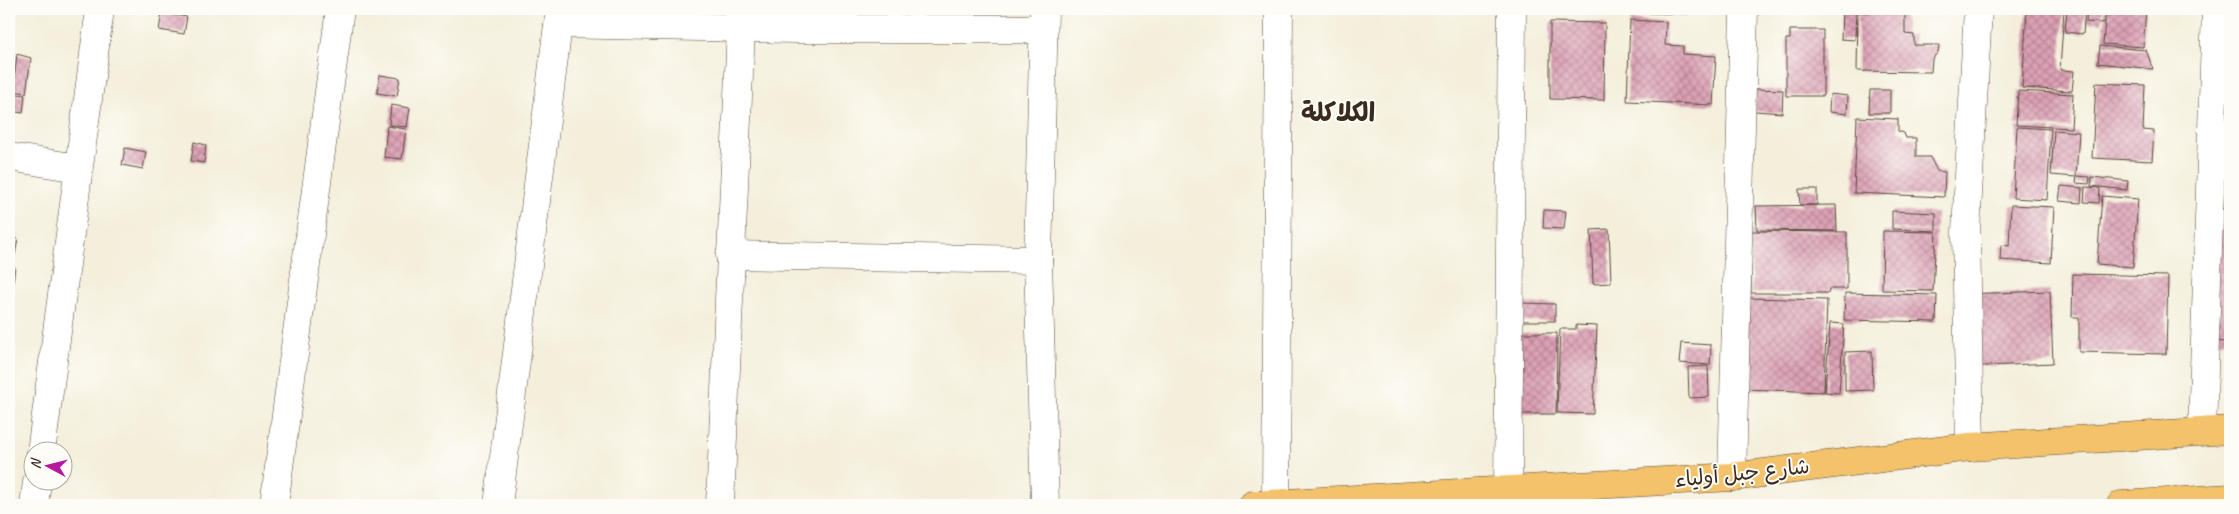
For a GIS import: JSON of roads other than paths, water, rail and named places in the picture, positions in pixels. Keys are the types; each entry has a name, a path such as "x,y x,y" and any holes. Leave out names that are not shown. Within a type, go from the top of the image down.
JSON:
{"main road":[{"name":"شارع جبل أولياء","path":"1264,504 1732,477 1970,446 2230,430"},
{"path":"2121,505 2218,500"}],"street":[{"path":"42,442 100,9"},
{"path":"274,505 340,9"},
{"path":"1264,504 1280,9"},
{"path":"1508,491 1512,9"},
{"path":"1732,477 1744,9"},
{"path":"1970,446 1966,231 1978,9"},
{"path":"2202,431 2216,9"},
{"path":"498,505 559,16 741,28 796,19 1044,19 1038,260 1046,505"},
{"path":"720,505 741,28"},
{"path":"9,157 78,168"},
{"path":"730,255 1038,260"},
{"path":"34,505 36,492"}],"district":[{"name":"الكلاكلة","path":"1338,112"}]}
